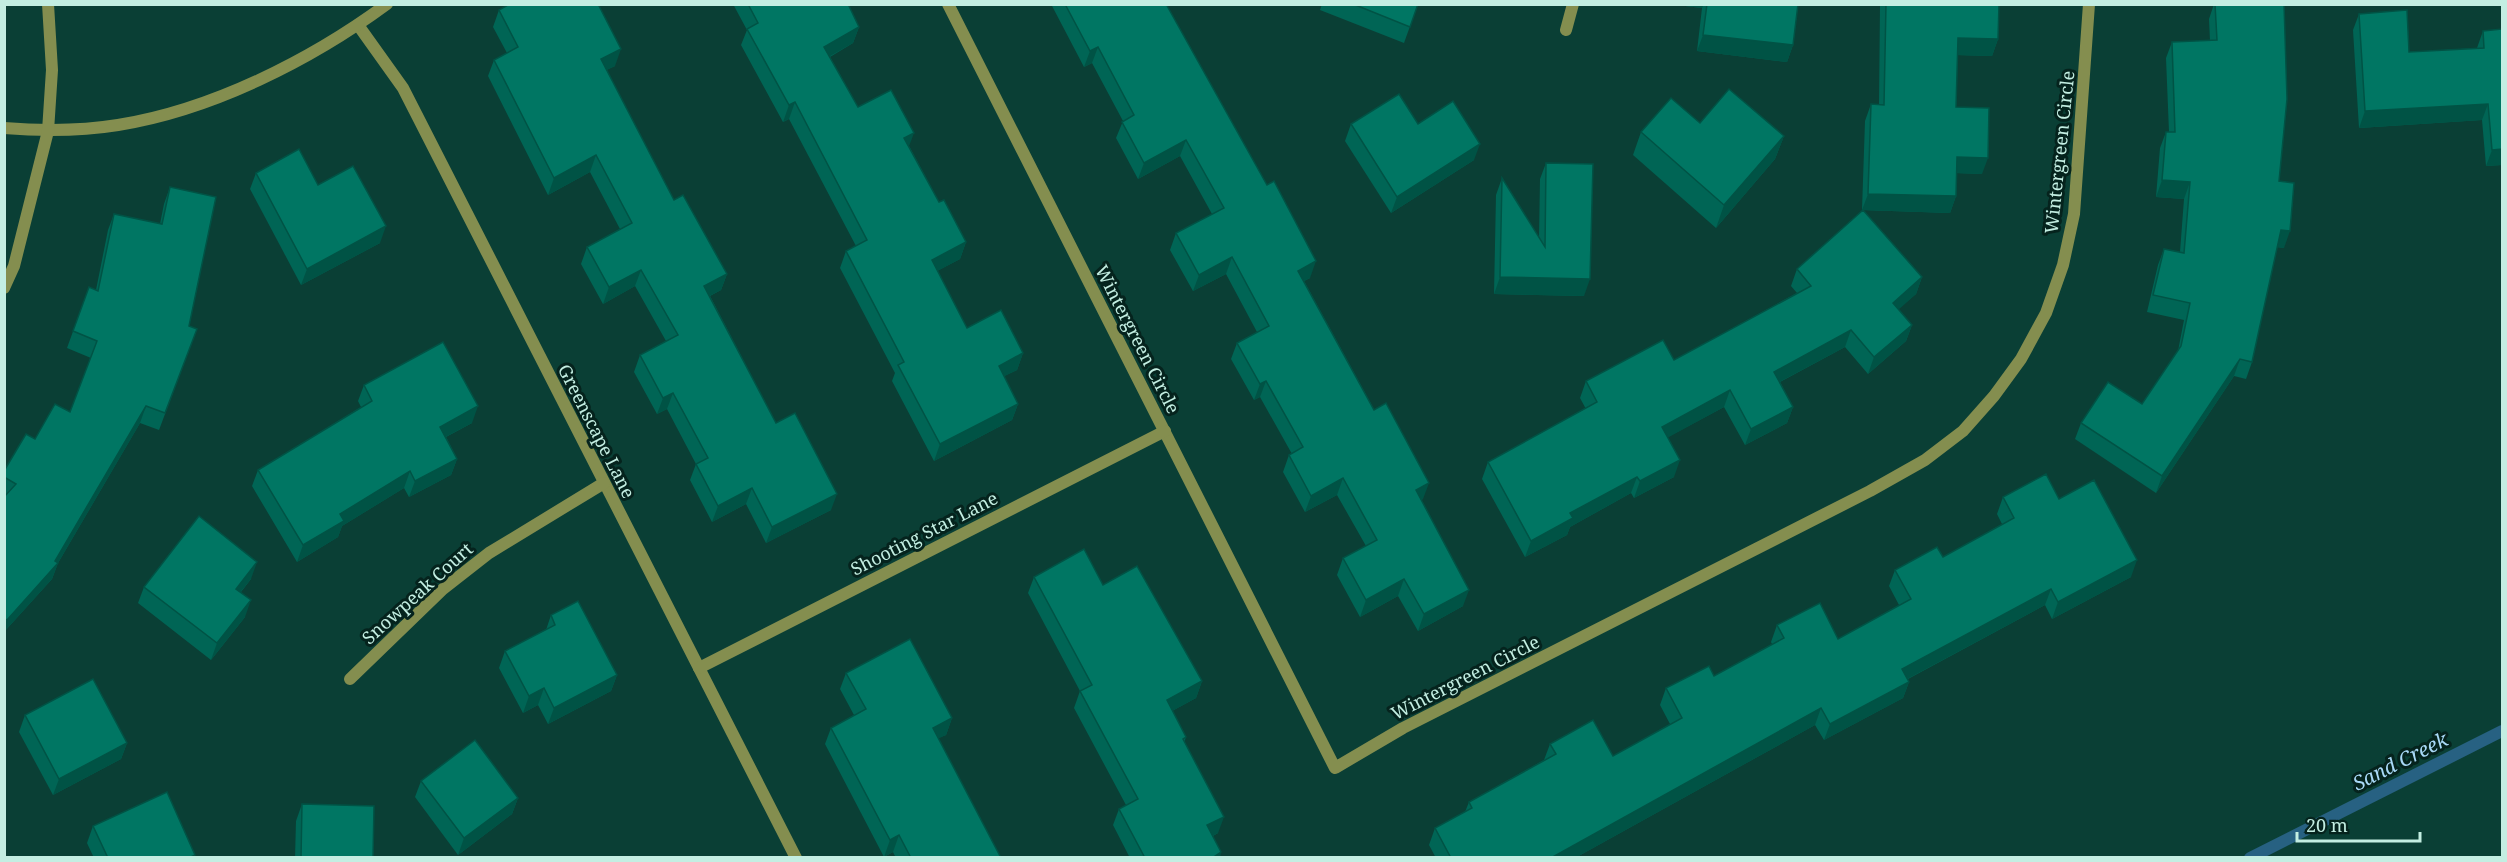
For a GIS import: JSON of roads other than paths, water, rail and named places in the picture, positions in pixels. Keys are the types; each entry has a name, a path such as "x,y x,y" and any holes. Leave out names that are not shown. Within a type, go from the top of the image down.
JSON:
{"street":[{"path":"4,288 14,266 48,131 52,70 48,4"},
{"path":"4,128 48,131 118,125 173,113 222,96 273,73 358,26 387,4"},
{"name":"Wintergreen Circle","path":"948,4 1335,768 1403,728 1870,491 1925,460 1963,431 1994,396 2021,360 2046,313 2063,265 2074,214 2089,4"},
{"path":"1566,30 1573,4"},
{"name":"Greenscape Lane","path":"358,26 403,88 796,858"},
{"name":"Shooting Star Lane","path":"699,668 1165,431"},
{"name":"Snowpeak Court","path":"350,679 443,589 489,553 604,483"}],"waterway":[{"name":"Sand Creek","path":"2250,858 2502,731"}]}
